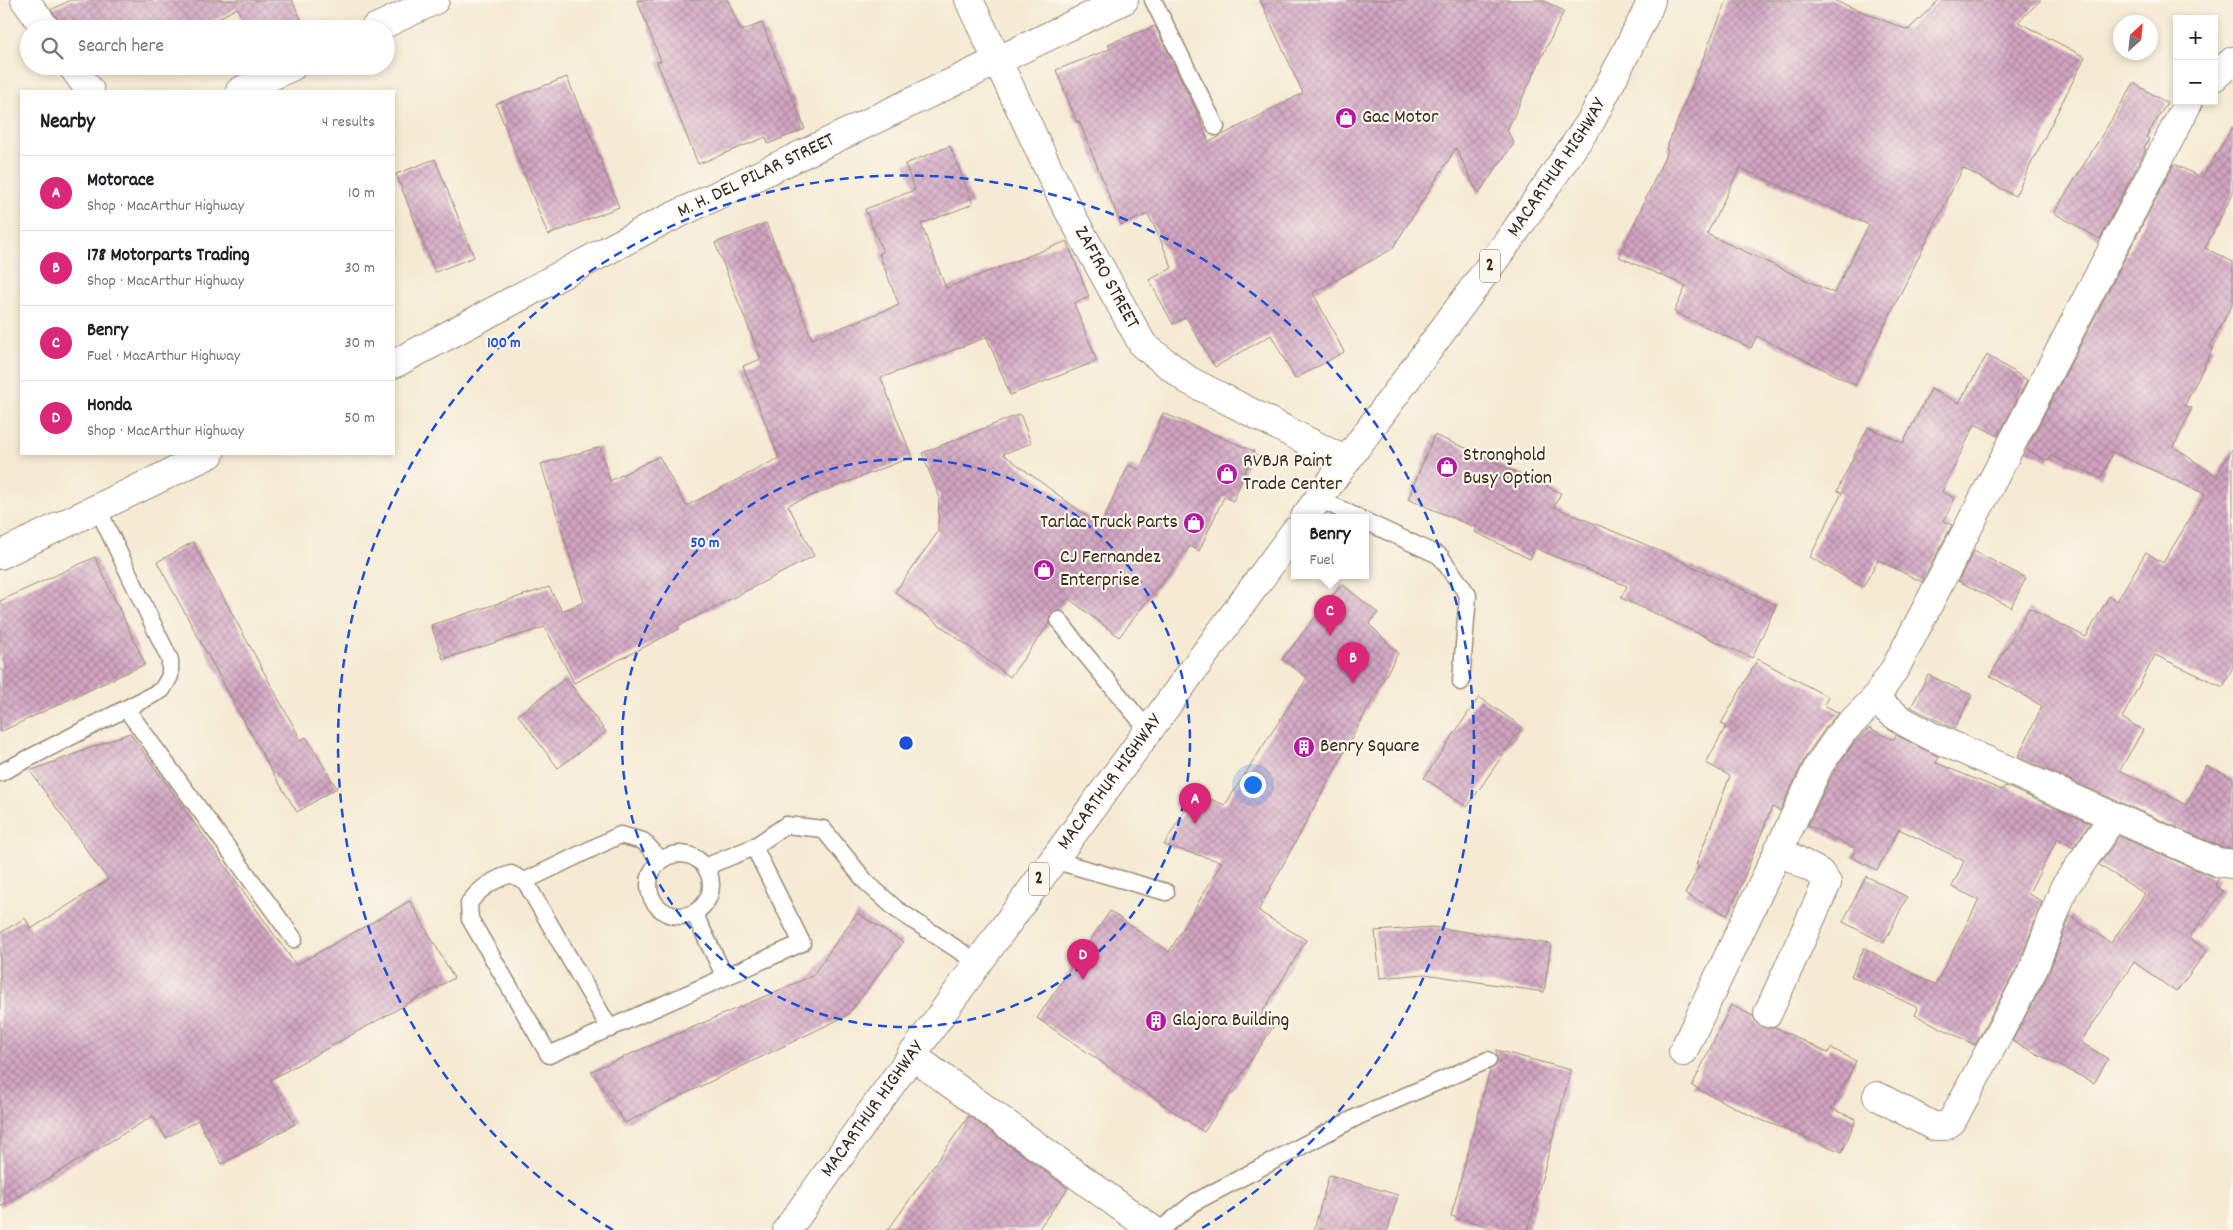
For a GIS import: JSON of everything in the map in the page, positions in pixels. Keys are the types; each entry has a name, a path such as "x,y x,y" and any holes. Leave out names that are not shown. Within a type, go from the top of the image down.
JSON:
{"main road":[{"path":"25,0 39,20"},
{"path":"393,20 435,0"},
{"name":"ZAFIRO STREET","path":"969,0 1064,202 1144,345 1188,380 1346,461"},
{"name":"M. H. DEL PILAR STREET","path":"395,363 653,226 1124,0"},
{"name":"MACARTHUR HIGHWAY","path":"1312,508 1512,236 1591,121 1651,0"},
{"path":"2218,74 2233,61"},
{"path":"78,75 89,90"},
{"path":"242,90 274,75"},
{"path":"1683,1052 1819,764 1842,732 1874,700 1896,667 2187,105"},
{"path":"0,555 208,455"},
{"name":"MACARTHUR HIGHWAY","path":"787,1230 911,1055 1291,536"},
{"path":"1874,700 1903,721 1931,736 2217,862 2233,864"},
{"path":"1877,1096 1933,1126 1945,1126 1952,1121 2034,968 2064,888 2114,816"},
{"path":"1768,1013 1827,883 1820,873 1778,850"},
{"path":"911,1055 1153,1230"}],"lane":[{"path":"1152,0 1216,127"},
{"path":"0,773 127,710 162,690 170,676 170,660 98,508"},
{"path":"1312,508 1342,514"},
{"path":"1369,523 1440,556 1468,596 1461,682"},
{"path":"1059,620 1076,644 1148,730"},
{"path":"127,710 294,939"},
{"path":"705,866 754,847 786,824 823,828 866,882 896,910 978,963"},
{"path":"525,880 620,835 643,841 661,860"},
{"path":"610,1029 525,880 511,874 501,877 476,893 468,903 470,919 550,1055 610,1029 802,943 754,847"},
{"path":"680,854 698,860 705,866 711,887 706,902 694,913 673,916 655,904 648,886 654,867 661,860 680,854"},
{"path":"1053,860 1166,892"},
{"path":"694,913 725,977"},
{"path":"1160,1230 1195,1202 1359,1116 1488,1060"}],"building":[{"path":"71,0 292,0 302,20 243,20 237,8 215,20 59,20 51,10"},
{"path":"637,0 728,0 741,31 762,23 805,129 768,144 766,137 698,164 657,62 661,61"},
{"path":"1260,0 1542,0 1564,11 1507,130 1514,143 1478,194 1456,148 1392,249 1313,293 1344,352 1295,379 1271,335 1215,367 1186,317 1173,324 1149,280 1172,268 1161,241 1148,214 1121,225 1056,70 1110,49 1108,44 1155,26 1197,112 1209,142 1303,93"},
{"path":"1727,0 1833,0 1908,30 1939,0 2041,0 2018,22 2085,57 2015,196 1963,168 1855,385 1757,336 1751,348 1674,312 1686,286 1619,257 1668,150 1666,149","holes":["1740,168 1869,225 1834,293 1707,234"]},
{"path":"567,77 619,207 548,235 496,104"},
{"path":"2134,83 2167,103 2146,137 2149,139 2144,148 2146,149 2100,239 2054,213"},
{"path":"2233,127 2233,193 2205,248 2233,262 2233,303 2210,346 2213,348 2185,405 2192,408 2174,447 2216,476 2233,448 2233,667 2223,687 2155,655 2122,718 2143,730 2120,770 2186,805 2206,765 2233,778 2233,848 2221,847 2018,757 2042,706 1990,676 2029,608 2086,637 2109,596 2117,601 2146,552 2163,563 2205,494 2113,452 2101,478 2051,456 2048,461 2026,450 2174,164 2202,178"},
{"path":"950,146 973,204 921,224 946,288 1067,241 1089,297 1074,303 1097,361 1010,395 987,337 881,378 912,457 788,505 814,556 678,626 679,629 574,683 545,627 443,659 431,625 549,587 562,611 584,602 541,464 600,447 610,481 659,456 686,506 779,458 743,366 761,359 715,243 766,223 812,339 899,305 879,254 883,252 865,209 915,190 905,164"},
{"path":"435,159 474,257 435,272 396,174"},
{"path":"1987,355 2027,380 1998,436 1975,424 1942,492 1955,498 1944,521 1952,525 1922,582 1878,560 1863,587 1810,557 1842,493 1837,491 1868,427 1903,443 1931,389 1959,403"},
{"path":"1163,413 1254,451 1233,501 1224,497 1199,551 1190,546 1119,637 1068,598 1059,610 1050,616 1050,623 1010,677 895,592 938,532 939,496 922,453 1020,414 1031,443 1003,454 1100,526 1129,465 1140,470"},
{"path":"1434,435 1490,458 1490,460 1561,493 1554,507 1642,543 1776,605 1752,658 1621,598 1627,586 1535,548 1530,559 1475,532 1477,528 1408,499"},
{"path":"193,542 301,740 306,737 337,788 297,812 271,770 157,562"},
{"path":"1974,551 2026,578 2011,607 1958,581"},
{"path":"95,557 145,664 0,732 0,601"},
{"path":"1342,584 1378,613 1369,624 1398,653 1258,911 1306,940 1261,1015 1275,1024 1204,1132 1037,1018 1110,911 1169,952 1222,862 1164,845 1195,793 1225,805 1307,678 1282,659"},
{"path":"1758,659 1828,697 1824,705 1839,713 1829,723 1806,756 1780,811 1772,807 1737,895 1727,915 1685,894 1699,866 1696,865 1730,776 1706,763 1726,726 1721,724"},
{"path":"1928,675 1972,695 1954,729 1911,707"},
{"path":"566,678 606,732 558,768 518,715"},
{"path":"1479,697 1522,727 1467,807 1424,778"},
{"path":"1869,728 1891,739 1894,739 1896,735 1939,757 1936,763 2002,790 2005,786 2090,823 2073,848 2058,838 2028,894 2042,901 2020,962 1975,1045 1915,1015 1918,1008 1851,976 1864,948 1935,985 1979,900 1952,887 1964,861 1899,829 1877,870 1851,857 1856,849 1808,825 1833,773 1854,742"},
{"path":"130,733 296,965 410,901 454,978 270,1080 295,1124 222,1164 198,1120 166,1138 153,1116 0,1207 0,933 25,918 31,929 108,880 30,771"},
{"path":"2119,836 2219,878 2215,886 2223,891 2189,938 2207,951 2176,992 2134,962 2081,1042 2108,1059 2094,1083 2012,1041 2048,975 2070,916 2111,943 2145,894 2099,865"},
{"path":"1866,876 1907,897 1884,943 1843,922"},
{"path":"857,913 903,942 848,1015 625,1123 591,1071 812,976"},
{"path":"1432,927 1551,944 1544,992 1425,974 1380,978 1375,931"},
{"path":"1731,1005 1753,1016 1762,1027 1775,1027 1828,1053 1831,1048 1856,1061 1832,1109 1856,1119 1842,1152 1754,1117 1692,1086"},
{"path":"1496,1050 1571,1070 1528,1230 1501,1230 1451,1216 1490,1070 1498,1062"},
{"path":"969,1116 1068,1188 1038,1230 888,1230"},
{"path":"1329,1175 1398,1195 1388,1230 1314,1230"}],"place":[{"name":"Gac Motor","path":"1346,118"},
{"name":"Stronghold Busy Option","path":"1447,467"},
{"name":"RVBJR Paint Trade Center","path":"1227,474"},
{"name":"Tarlac Truck Parts","path":"1194,523"},
{"name":"CJ Fernandez Enterprise","path":"1044,570"},
{"name":"Benry","path":"1330,636"},
{"name":"178 Motorparts Trading","path":"1353,683"},
{"name":"Benry Square","path":"1304,747"},
{"name":"Motorace","path":"1195,824"},
{"name":"Honda","path":"1083,980"},
{"name":"Glajora Building","path":"1156,1021"}]}
